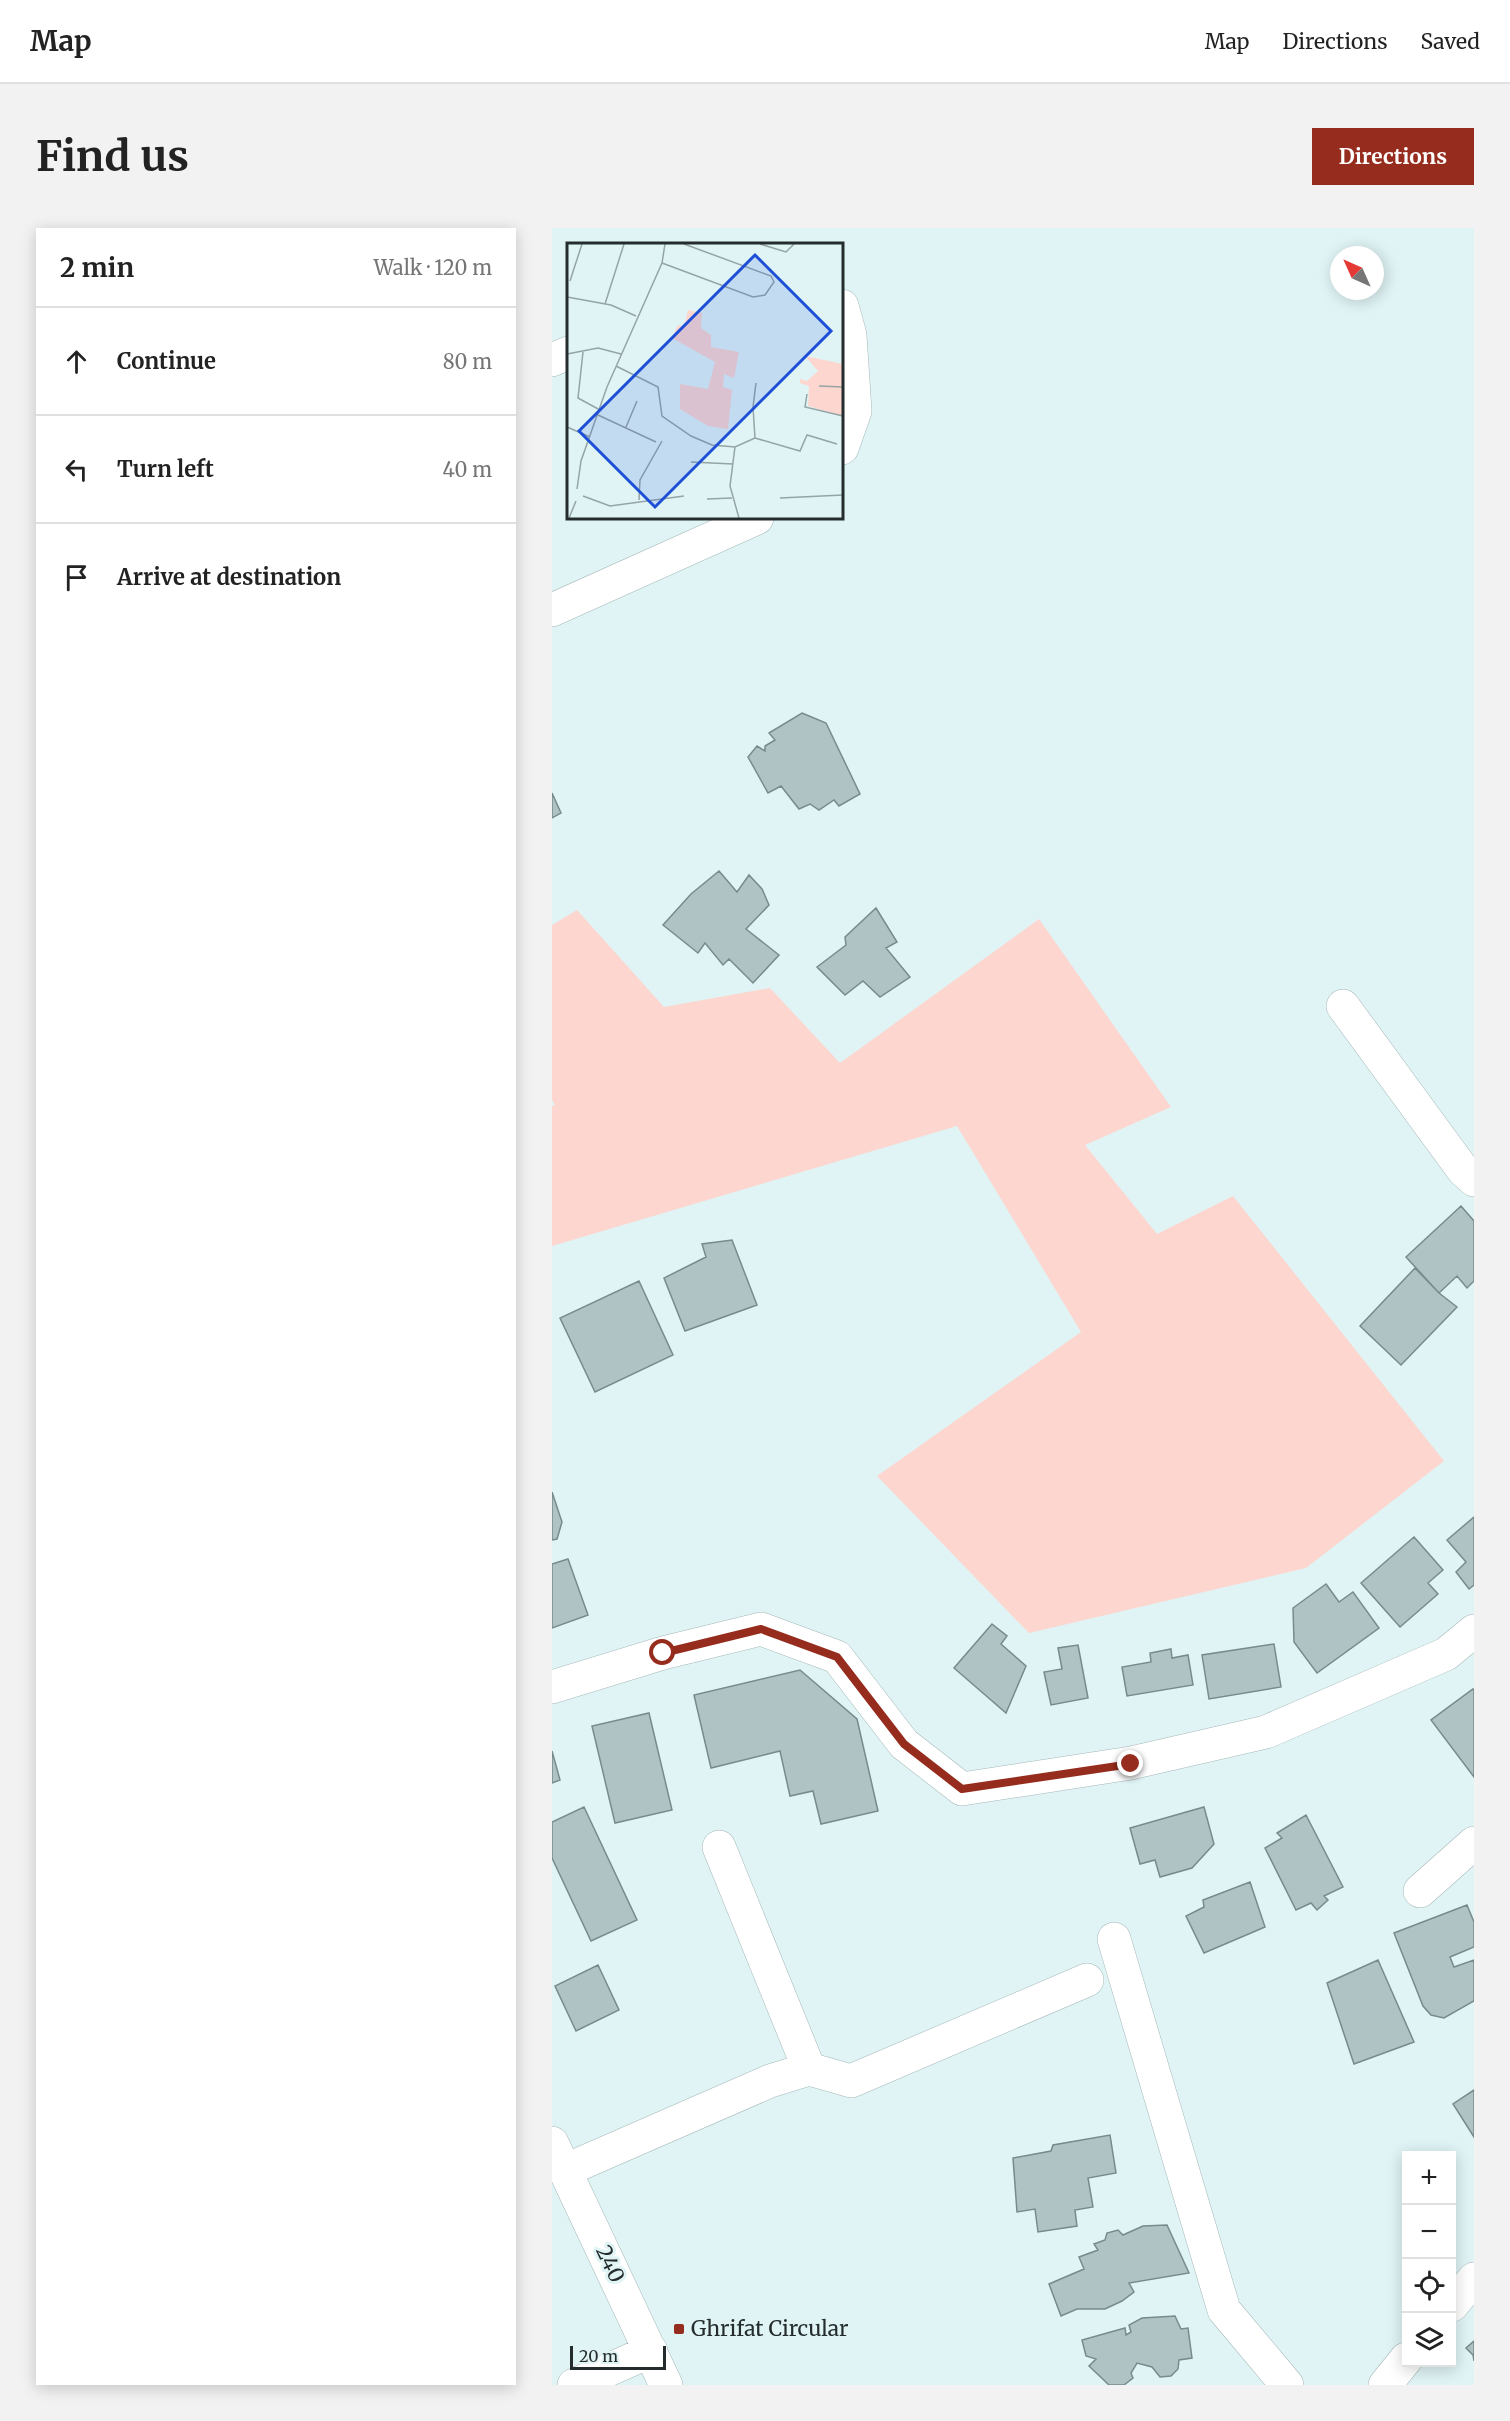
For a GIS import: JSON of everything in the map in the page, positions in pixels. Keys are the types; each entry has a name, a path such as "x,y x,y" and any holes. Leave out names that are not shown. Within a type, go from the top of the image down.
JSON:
{"street":[{"path":"843,310 850,335 855,411 843,445"},
{"path":"552,360 567,353"},
{"path":"552,610 755,519"},
{"path":"1343,1006 1463,1170 1474,1180"},
{"path":"552,1687 663,1653 761,1629 837,1657 904,1744 962,1789 1131,1764 1266,1732 1446,1654 1474,1631"},
{"path":"1420,1891 1474,1843"},
{"path":"719,1847 809,2069"},
{"path":"1114,1939 1224,2310 1287,2385"},
{"path":"559,2156 809,2069 851,2081 1087,1980"},
{"name":"240","path":"559,2156 666,2385"},
{"path":"1456,2301 1474,2279"},
{"path":"574,2385 651,2351"},
{"path":"1385,2385 1402,2365"}],"shaded area":[{"path":"577,910 664,1007 770,988 840,1063 1039,919 1171,1107 1085,1145 1157,1234 1233,1196 1444,1461 1306,1568 1029,1633 877,1476 1081,1332 957,1126 552,1246 552,1106 555,1105 552,1100 552,925"}],"building":[{"path":"802,713 826,723 860,794 839,806 834,800 819,810 810,804 799,809 781,786 768,793 748,757 757,746 765,751 765,746 775,740 769,733"},
{"path":"552,793 561,813 552,818"},
{"path":"719,871 737,892 749,875 762,889 769,905 746,929 779,955 753,983 729,959 723,965 705,943 698,953 663,925 691,894"},
{"path":"876,908 897,942 886,948 910,977 880,997 863,981 845,995 817,967 846,945 845,937"},
{"path":"1461,1206 1474,1221 1474,1281 1467,1288 1457,1276 1439,1293 1406,1257"},
{"path":"732,1240 757,1305 685,1331 664,1278 706,1257 702,1244"},
{"path":"1415,1268 1439,1293 1457,1307 1401,1365 1360,1326"},
{"path":"639,1281 673,1355 595,1392 560,1318"},
{"path":"552,1492 562,1522 557,1539 552,1540"},
{"path":"1474,1517 1474,1585 1469,1589 1456,1572 1466,1562 1447,1540"},
{"path":"1414,1537 1443,1570 1428,1583 1438,1594 1400,1627 1361,1583"},
{"path":"568,1559 588,1615 552,1628 552,1564"},
{"path":"1326,1584 1339,1602 1353,1592 1379,1628 1317,1673 1294,1642 1293,1608"},
{"path":"992,1624 1007,1636 1001,1644 1026,1666 1006,1713 954,1668"},
{"path":"1274,1644 1281,1687 1209,1699 1202,1655"},
{"path":"1078,1645 1088,1698 1051,1705 1044,1672 1062,1669 1058,1648"},
{"path":"1171,1649 1172,1658 1188,1655 1193,1685 1127,1696 1122,1667 1151,1662 1150,1653"},
{"path":"800,1670 857,1719 878,1811 821,1824 813,1791 790,1796 780,1751 711,1768 694,1695"},
{"path":"1473,1689 1474,1691 1474,1777 1431,1720"},
{"path":"649,1713 672,1810 615,1823 592,1726"},
{"path":"552,1751 560,1780 552,1783"},
{"path":"584,1807 637,1920 591,1941 552,1858 552,1822"},
{"path":"1204,1807 1214,1844 1192,1868 1160,1877 1155,1860 1140,1864 1130,1828"},
{"path":"1306,1815 1343,1887 1324,1896 1328,1900 1317,1910 1311,1903 1296,1910 1265,1848 1282,1838 1277,1833"},
{"path":"1250,1882 1265,1927 1204,1953 1186,1916 1204,1907 1203,1900"},
{"path":"1467,1905 1474,1922 1474,1947 1450,1957 1454,1967 1474,1960 1474,2001 1444,2018 1431,2015 1423,2006 1394,1933"},
{"path":"1378,1960 1414,2042 1354,2064 1327,1983"},
{"path":"598,1965 619,2010 576,2031 555,1986"},
{"path":"1474,2090 1474,2137 1453,2104"},
{"path":"1110,2135 1116,2173 1088,2178 1093,2207 1075,2210 1077,2226 1038,2232 1035,2209 1017,2212 1013,2158 1051,2151 1053,2145"},
{"path":"1167,2225 1189,2273 1129,2283 1134,2292 1122,2301 1105,2309 1077,2309 1061,2316 1049,2284 1084,2269 1079,2257 1098,2250 1094,2244 1105,2240 1107,2233 1118,2230 1123,2235 1143,2226"},
{"path":"1175,2316 1181,2329 1188,2328 1192,2358 1179,2360 1178,2369 1171,2376 1160,2377 1152,2367 1137,2363 1131,2373 1133,2378 1124,2385 1109,2385 1089,2366 1096,2359 1086,2356 1082,2340 1125,2328 1126,2335 1131,2332 1129,2325 1142,2318"},
{"path":"1474,2341 1474,2361 1473,2355 1466,2348"}],"place":[{"name":"Ghrifat Circular","path":"679,2329"}],"route":[{"path":"663,1653 761,1629 837,1657 904,1744 962,1789 1131,1764"}]}
